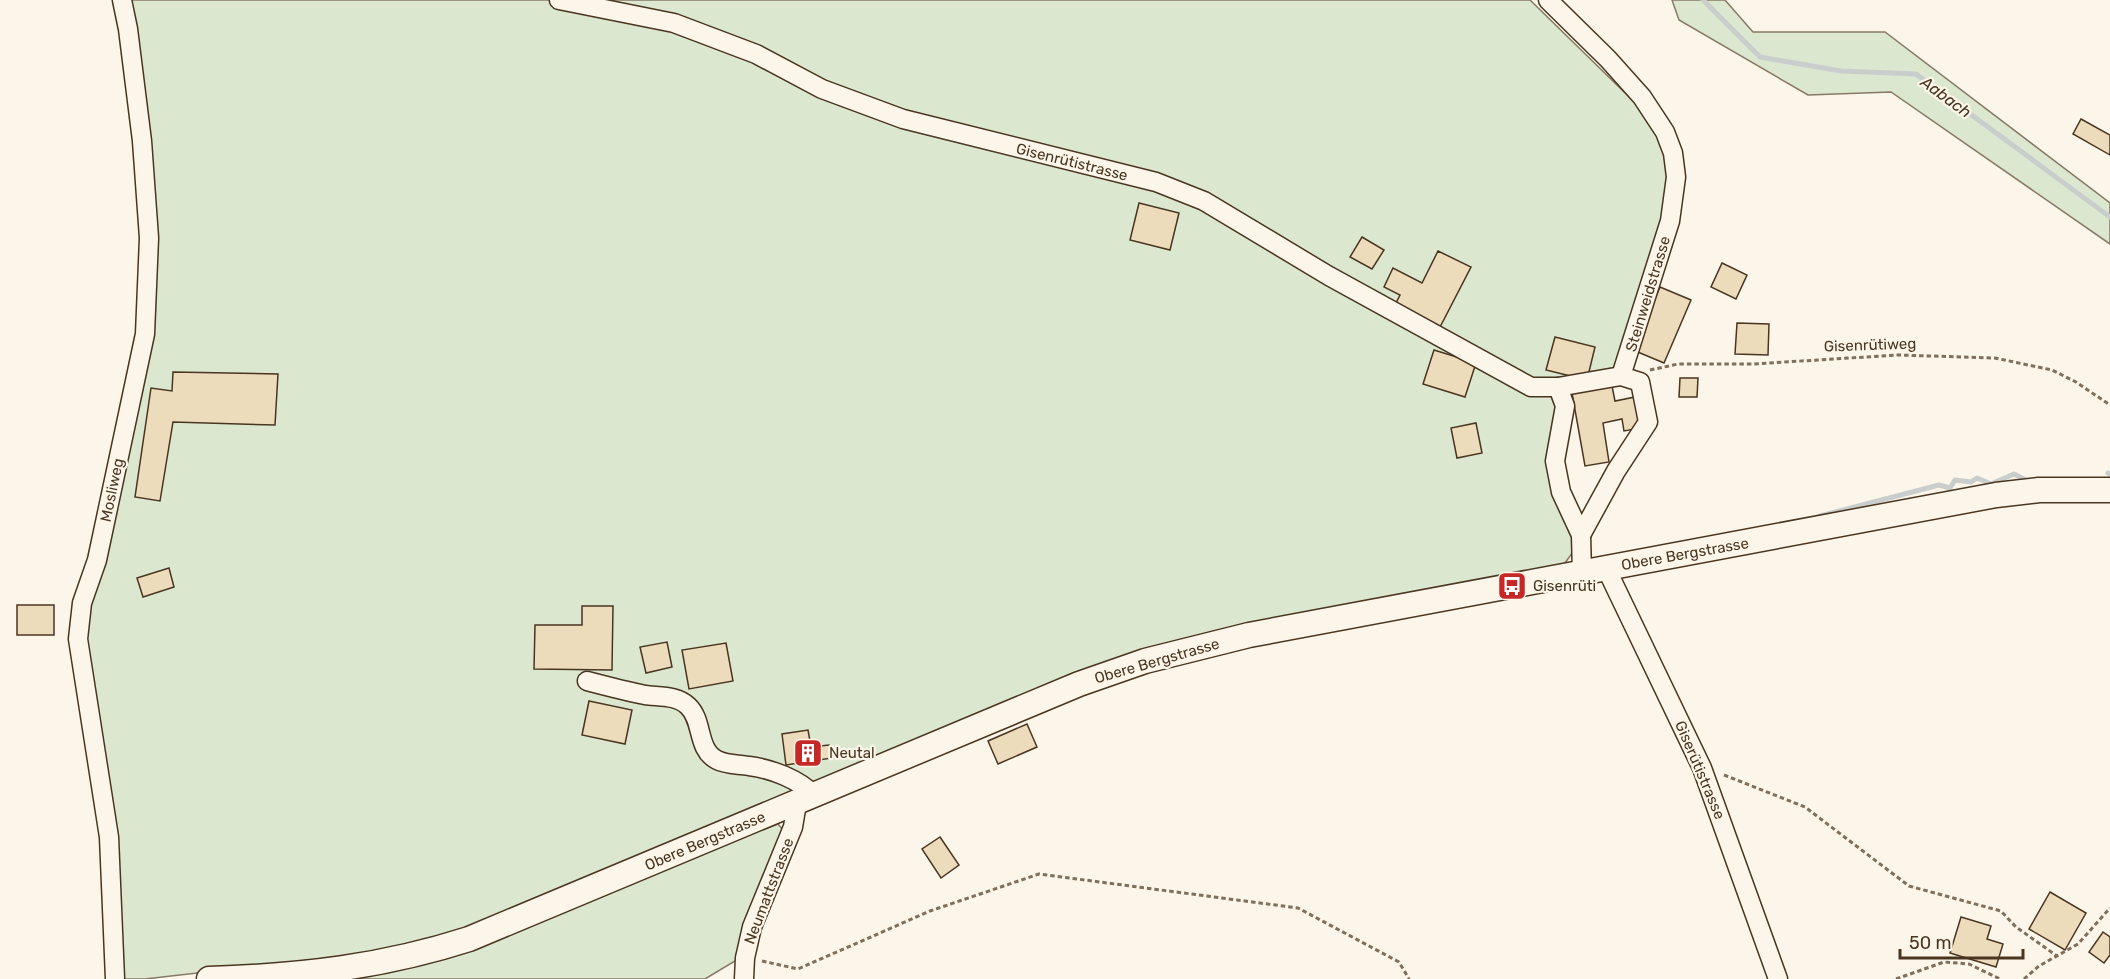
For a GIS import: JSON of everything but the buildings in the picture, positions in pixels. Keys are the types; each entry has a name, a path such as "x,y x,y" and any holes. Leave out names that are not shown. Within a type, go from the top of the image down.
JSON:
{"main road":[{"name":"Obere Bergstrasse","path":"209,979 321,972 424,953 469,939 1079,684 1145,661 1249,635 1996,495 2040,490 2110,490"}],"street":[{"name":"Mosliweg","path":"115,979 109,837 78,639 82,603 97,560 145,334 149,238 142,141 128,29 122,0"},
{"name":"Gisenrütistrasse","path":"559,0 674,22 756,54 822,88 903,119 1166,186 1204,201 1329,276 1531,387 1558,387"},
{"name":"Steinweidstrasse","path":"1548,0 1608,59 1642,97 1665,132 1673,153 1676,177 1670,221 1622,376"},
{"path":"1581,535 1616,471 1648,422 1640,382 1622,376 1558,387 1565,406 1555,461 1561,492 1581,535 1582,573"},
{"name":"Giserütistrasse","path":"1606,568 1702,768 1778,979"},
{"path":"587,681 646,695 673,698 686,703 693,711 707,753 727,764 773,771 804,785 806,799"},
{"name":"Neumattstrasse","path":"744,979 745,958 752,927 806,799"}],"path":[{"name":"Gisenrütiweg","path":"1622,376 1678,364 1753,364 1898,355 1995,358 2052,370 2076,382 2110,405"},
{"path":"1702,768 1742,781 1805,807 1909,886 2001,911 2016,927 2057,956"},
{"path":"745,958 798,969 930,911 1039,874 1298,908 1399,962 1409,979"},
{"path":"2024,979 2039,966 2078,944 2110,908"},
{"path":"1896,979 1944,962 1969,964 2000,979"}],"green space":[{"path":"122,0 1530,0 1665,132 1676,177 1621,376 1558,387 1561,492 1581,535 1573,552 1562,567 1249,635 1019,710 414,948 145,979 115,979 78,639 145,334 149,238"},
{"path":"1672,0 1725,0 1753,32 1885,32 2110,203 2110,244 1891,92 1808,95 1679,20"},
{"path":"778,824 784,831 740,958 705,979 349,979"}],"waterway":[{"name":"Aabach","path":"1703,0 1760,57 1841,71 1916,74 2110,217"},
{"path":"1820,516 1939,485 1950,488 1955,480 1971,482 1977,478 1991,484 2014,474 2026,480"}],"place":[{"name":"Gisenrüti","path":"1512,586"},
{"name":"Neutal","path":"808,753"}]}
